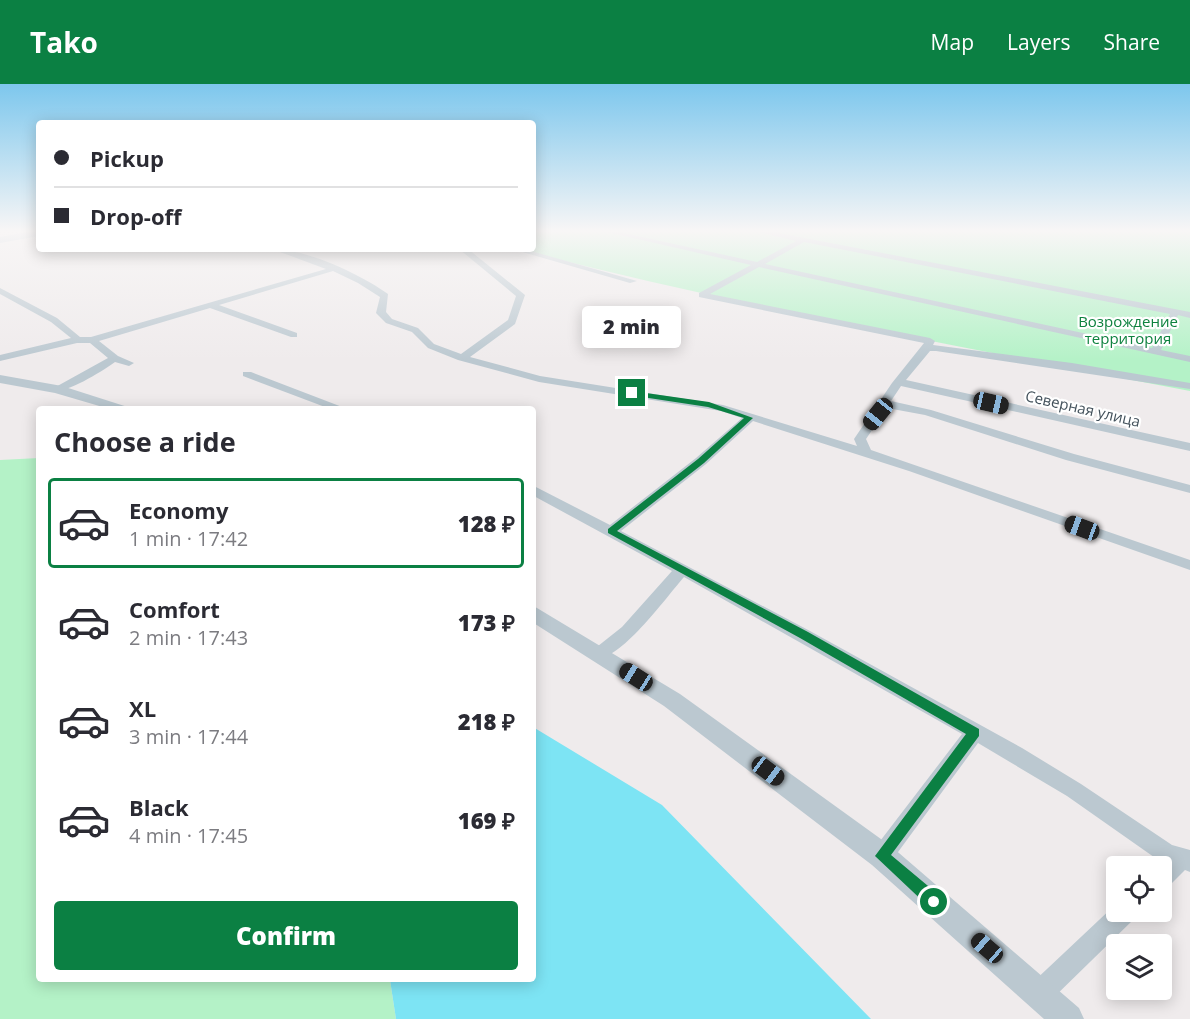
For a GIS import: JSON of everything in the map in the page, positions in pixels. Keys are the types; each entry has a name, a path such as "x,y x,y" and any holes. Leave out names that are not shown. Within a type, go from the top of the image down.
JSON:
{"street":[{"path":"0,358 76,340 92,340 318,274"},
{"path":"344,274 385,296 381,313 384,318 416,330 431,346 462,358 539,379 709,405 866,453 1190,565"},
{"path":"462,358 512,322 515,316 515,304 521,296 493,274"},
{"path":"606,274 633,281"},
{"path":"740,274 702,295 930,341 860,439 866,453"},
{"path":"801,274 1190,359"},
{"path":"977,274 1190,315"},
{"path":"0,291 57,323 75,336 76,340"},
{"path":"213,306 294,335"},
{"path":"1155,352 1175,312"},
{"path":"92,340 114,358 129,363"},
{"path":"927,348 951,348 994,357 1032,360 1190,386"},
{"path":"57,389 95,371 114,358"},
{"path":"247,375 334,406"},
{"path":"0,379 57,389 116,406"},
{"name":"Северная улица","path":"900,382 1190,447"},
{"path":"886,404 927,412 1070,457 1190,489"},
{"path":"611,531 701,461 749,418"},
{"path":"536,491 804,635 1074,790 1166,854 1186,859"},
{"path":"598,654 628,631 681,570"},
{"path":"536,615 672,700 882,856 1068,1019"},
{"path":"882,856 974,733"},
{"path":"1172,870 1186,859"},
{"path":"1039,994 1115,922"}],"green space":[{"name":"Возрождение территория","path":"616,274 1190,274 1190,391 768,308"},
{"path":"36,458 36,982 390,982 396,1019 0,1019 0,460"}],"water":[{"path":"536,729 662,805 871,1019 396,1019 390,982 536,982"}],"route":[{"path":"632,393 709,405 749,418 701,461 611,531 804,635 974,733 882,856 934,902"}]}
